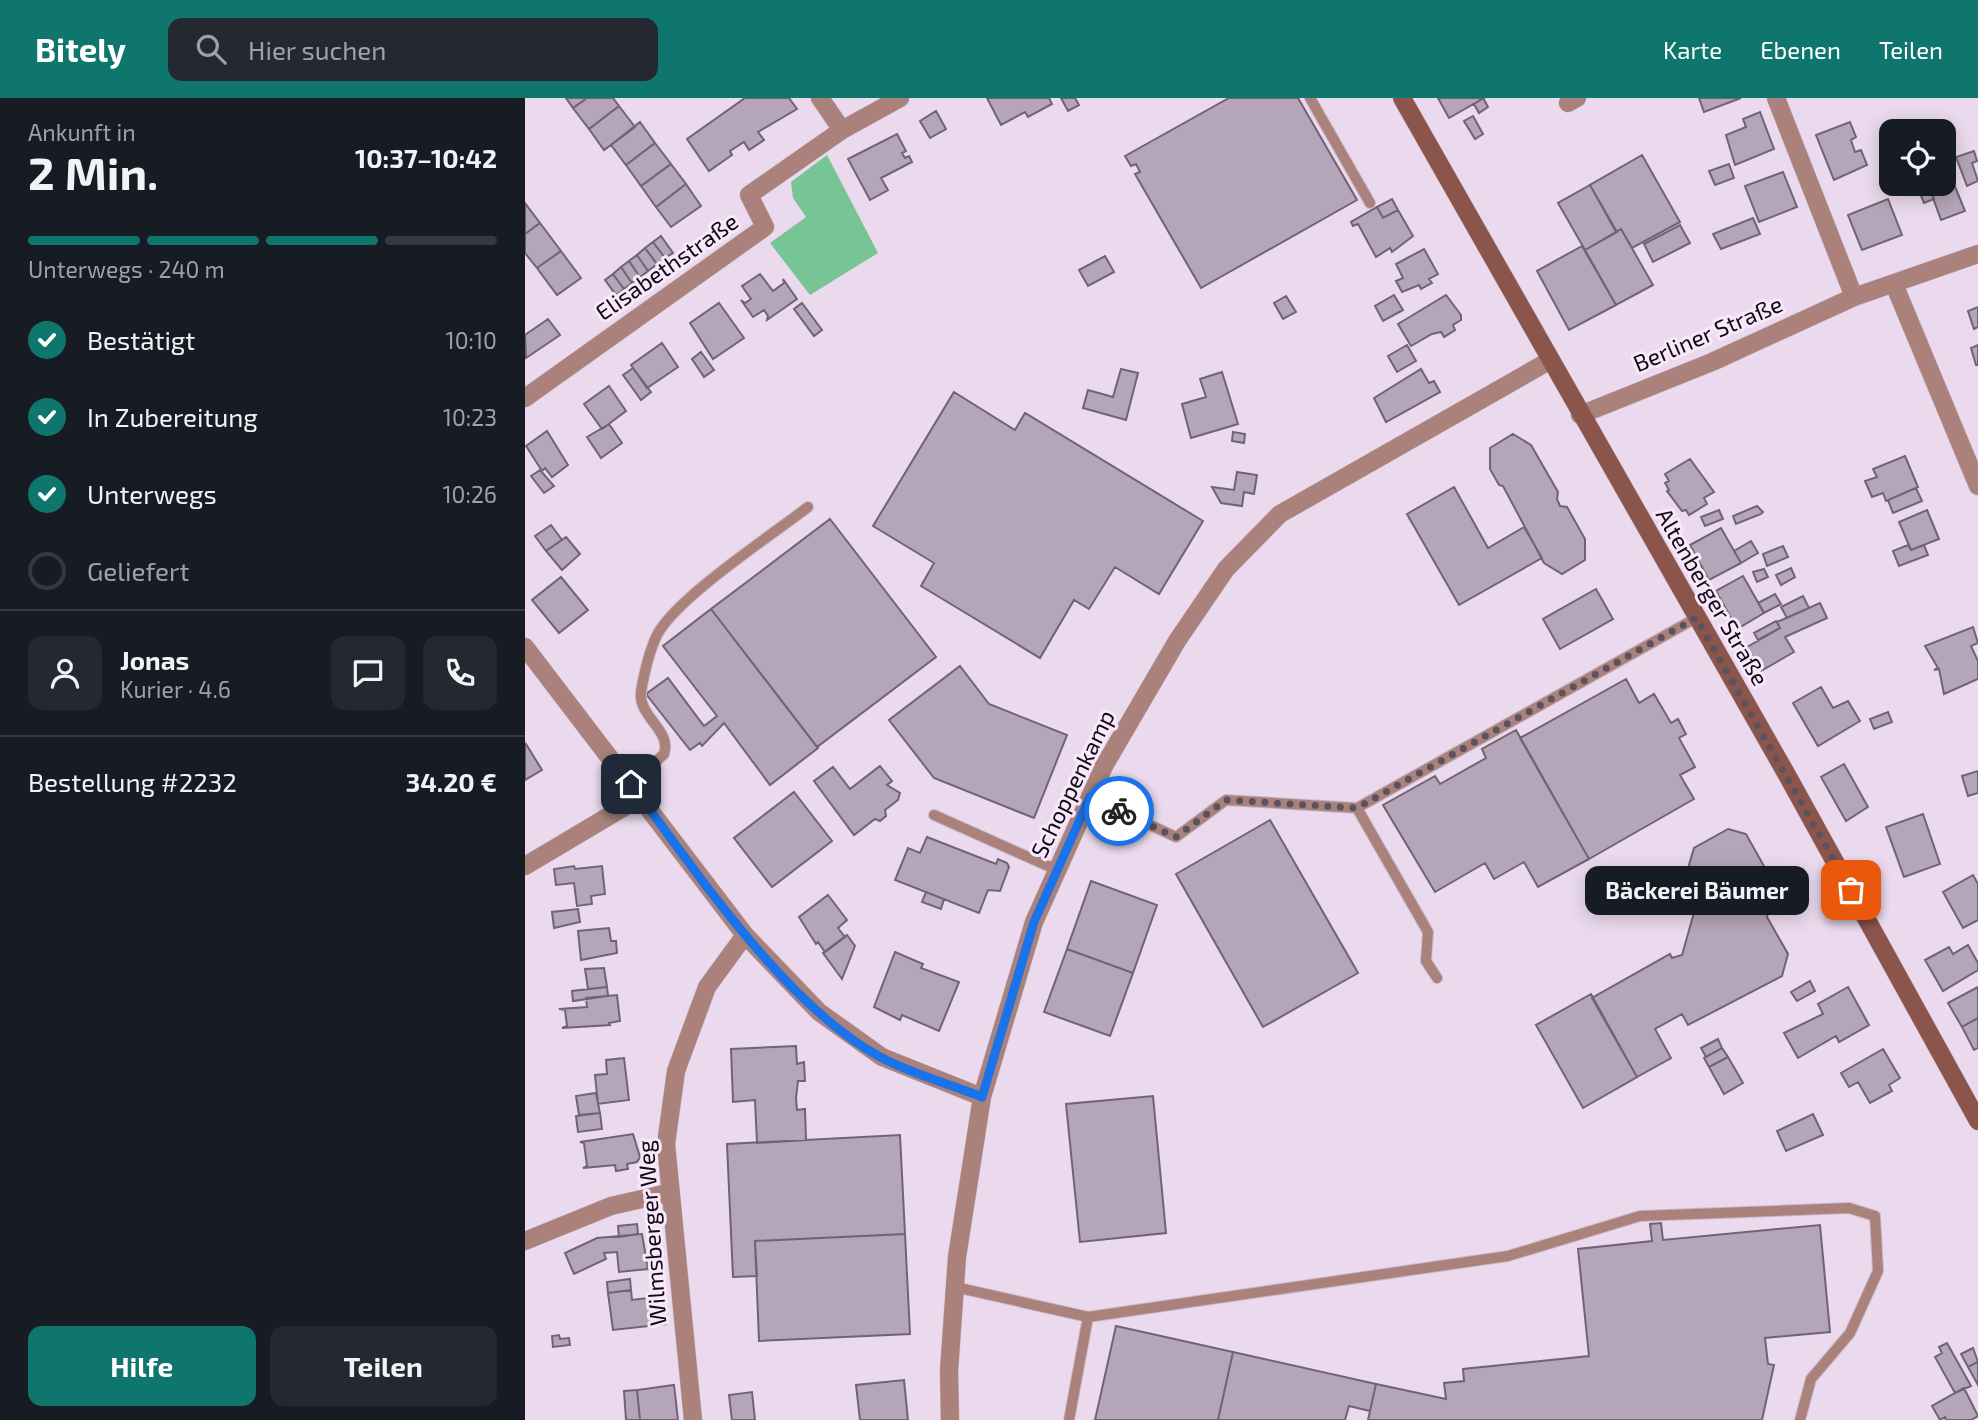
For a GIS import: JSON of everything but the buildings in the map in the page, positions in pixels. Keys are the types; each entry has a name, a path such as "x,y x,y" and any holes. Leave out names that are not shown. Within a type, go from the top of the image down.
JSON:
{"main road":[{"name":"Altenberger Straße","path":"1402,98 1549,361 1787,775 1978,1121"}],"street":[{"path":"820,98 842,130"},
{"name":"Elisabethstraße","path":"525,398 765,227 750,195 842,130 900,98"},
{"path":"1776,98 1854,297"},
{"name":"Berliner Straße","path":"1580,415 1712,362 1854,297 1978,254"},
{"path":"1894,284 1978,486"},
{"name":"Schoppenkamp","path":"950,1420 949,1371 954,1287 982,1097 1034,922 1104,766 1177,641 1226,569 1280,514 1549,361"},
{"path":"525,647 745,935 819,1012 882,1057 982,1097"},
{"path":"525,866 636,791"},
{"name":"Wilmsberger Weg","path":"693,1420 666,1144 676,1071 707,987 745,935"},
{"path":"525,1241 611,1206 669,1193"}],"lane":[{"path":"1310,98 1370,203"},
{"path":"636,791 664,754 666,747 664,737 645,711 641,696 658,635 685,603 808,507"},
{"path":"1090,797 1176,837 1226,800 1357,808 1511,719 1696,618"},
{"path":"1357,808 1428,932 1426,961 1437,978"},
{"path":"934,815 1057,870"},
{"path":"954,1287 1088,1317 1508,1256 1640,1216 1849,1208 1875,1216 1878,1271 1850,1333 1811,1379 1800,1420"},
{"path":"1069,1420 1088,1317"}],"green space":[{"path":"827,155 878,253 810,295 770,243 806,217 793,198 791,182"}],"way so far":[{"path":"1119,811 1176,837 1226,800 1357,808 1511,719 1696,618 1851,890"}],"place":[{"name":"Bäckerei Bäumer","path":"1851,890"}],"route":[{"path":"631,784 745,935 819,1012 882,1057 982,1097 1034,922 1090,797 1119,811"}]}
